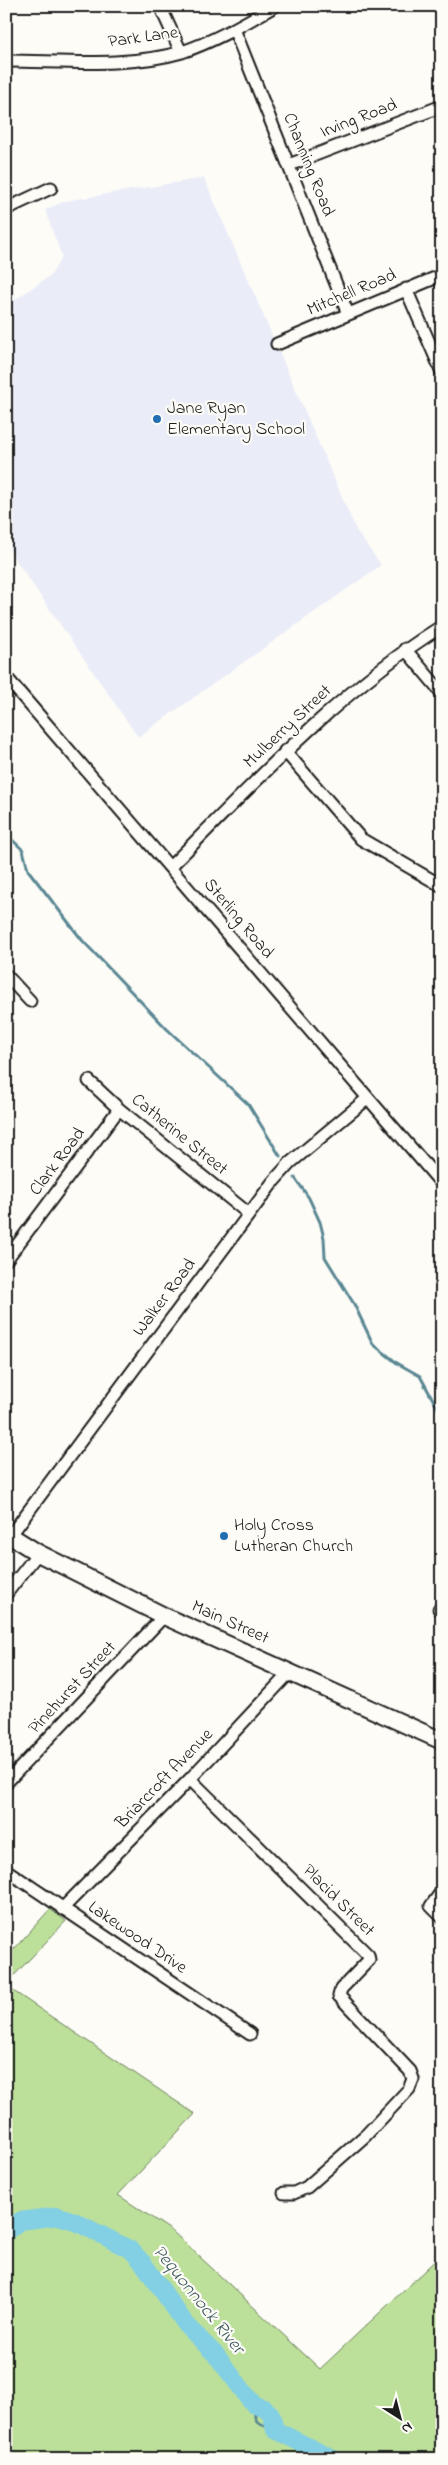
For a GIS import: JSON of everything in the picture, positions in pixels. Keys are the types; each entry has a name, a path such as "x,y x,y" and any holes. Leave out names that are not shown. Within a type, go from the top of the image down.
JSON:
{"main road":[{"name":"Main Street","path":"8,1534 38,1553 164,1616 442,1741"}],"street":[{"path":"160,6 181,52"},
{"name":"Park Lane","path":"6,61 117,61 181,52 234,29 275,6"},
{"name":"Channing Road","path":"234,29 348,314"},
{"name":"Irving Road","path":"290,165 442,106"},
{"path":"6,209 50,188"},
{"name":"Mitchell Road","path":"277,344 442,275"},
{"path":"406,289 442,372"},
{"name":"Mulberry Street","path":"170,867 285,751 329,710 404,649 442,626"},
{"path":"404,649 442,693"},
{"name":"Sterling Road","path":"6,677 442,1184"},
{"path":"285,751 360,839 442,886"},
{"path":"6,975 30,1001"},
{"name":"Catherine Street","path":"89,1081 119,1109 249,1214"},
{"name":"Walker Road","path":"8,1534 249,1214 290,1163 368,1098"},
{"name":"Clark Road","path":"6,1260 119,1109"},
{"path":"6,1594 38,1553"},
{"name":"Pinehurst Street","path":"6,1783 164,1616"},
{"name":"Briarcroft Avenue","path":"62,1909 190,1779 291,1672"},
{"name":"Placid Street","path":"190,1779 368,1955 368,1960 340,1989 339,1996 410,2071 413,2079 409,2089 366,2135 307,2187 294,2193 284,2192"},
{"name":"Lakewood Drive","path":"6,1870 250,2034"},
{"path":"442,1891 431,1906 442,1917"}],"shaded area":[{"name":"Jane Ryan Elementary School","path":"204,178 357,532 381,565 138,737 6,546 6,306 51,275 62,257 45,210 65,201"}],"green space":[{"path":"50,1909 66,1921 6,1984 6,1958"},
{"path":"6,1986 195,2114 118,2195 172,2231 320,2369 442,2254 442,2459 6,2459"}],"waterway":[{"path":"6,834 23,850 28,870 82,940 167,1029 248,1104 280,1156"},
{"path":"295,1178 309,1198 320,1222 324,1238 325,1257 354,1304 373,1344 397,1363 420,1376 442,1416"},
{"name":"Pequonnock River","path":"6,2232 20,2221 59,2216 74,2221 131,2250 143,2263 187,2326 216,2355 254,2405 264,2408 271,2414 275,2430 333,2459"},
{"path":"254,2405 255,2418 258,2423 275,2430"}],"place":[{"name":"Jane Ryan Elementary School","path":"157,419"},
{"name":"Holy Cross Lutheran Church","path":"224,1536"}]}
